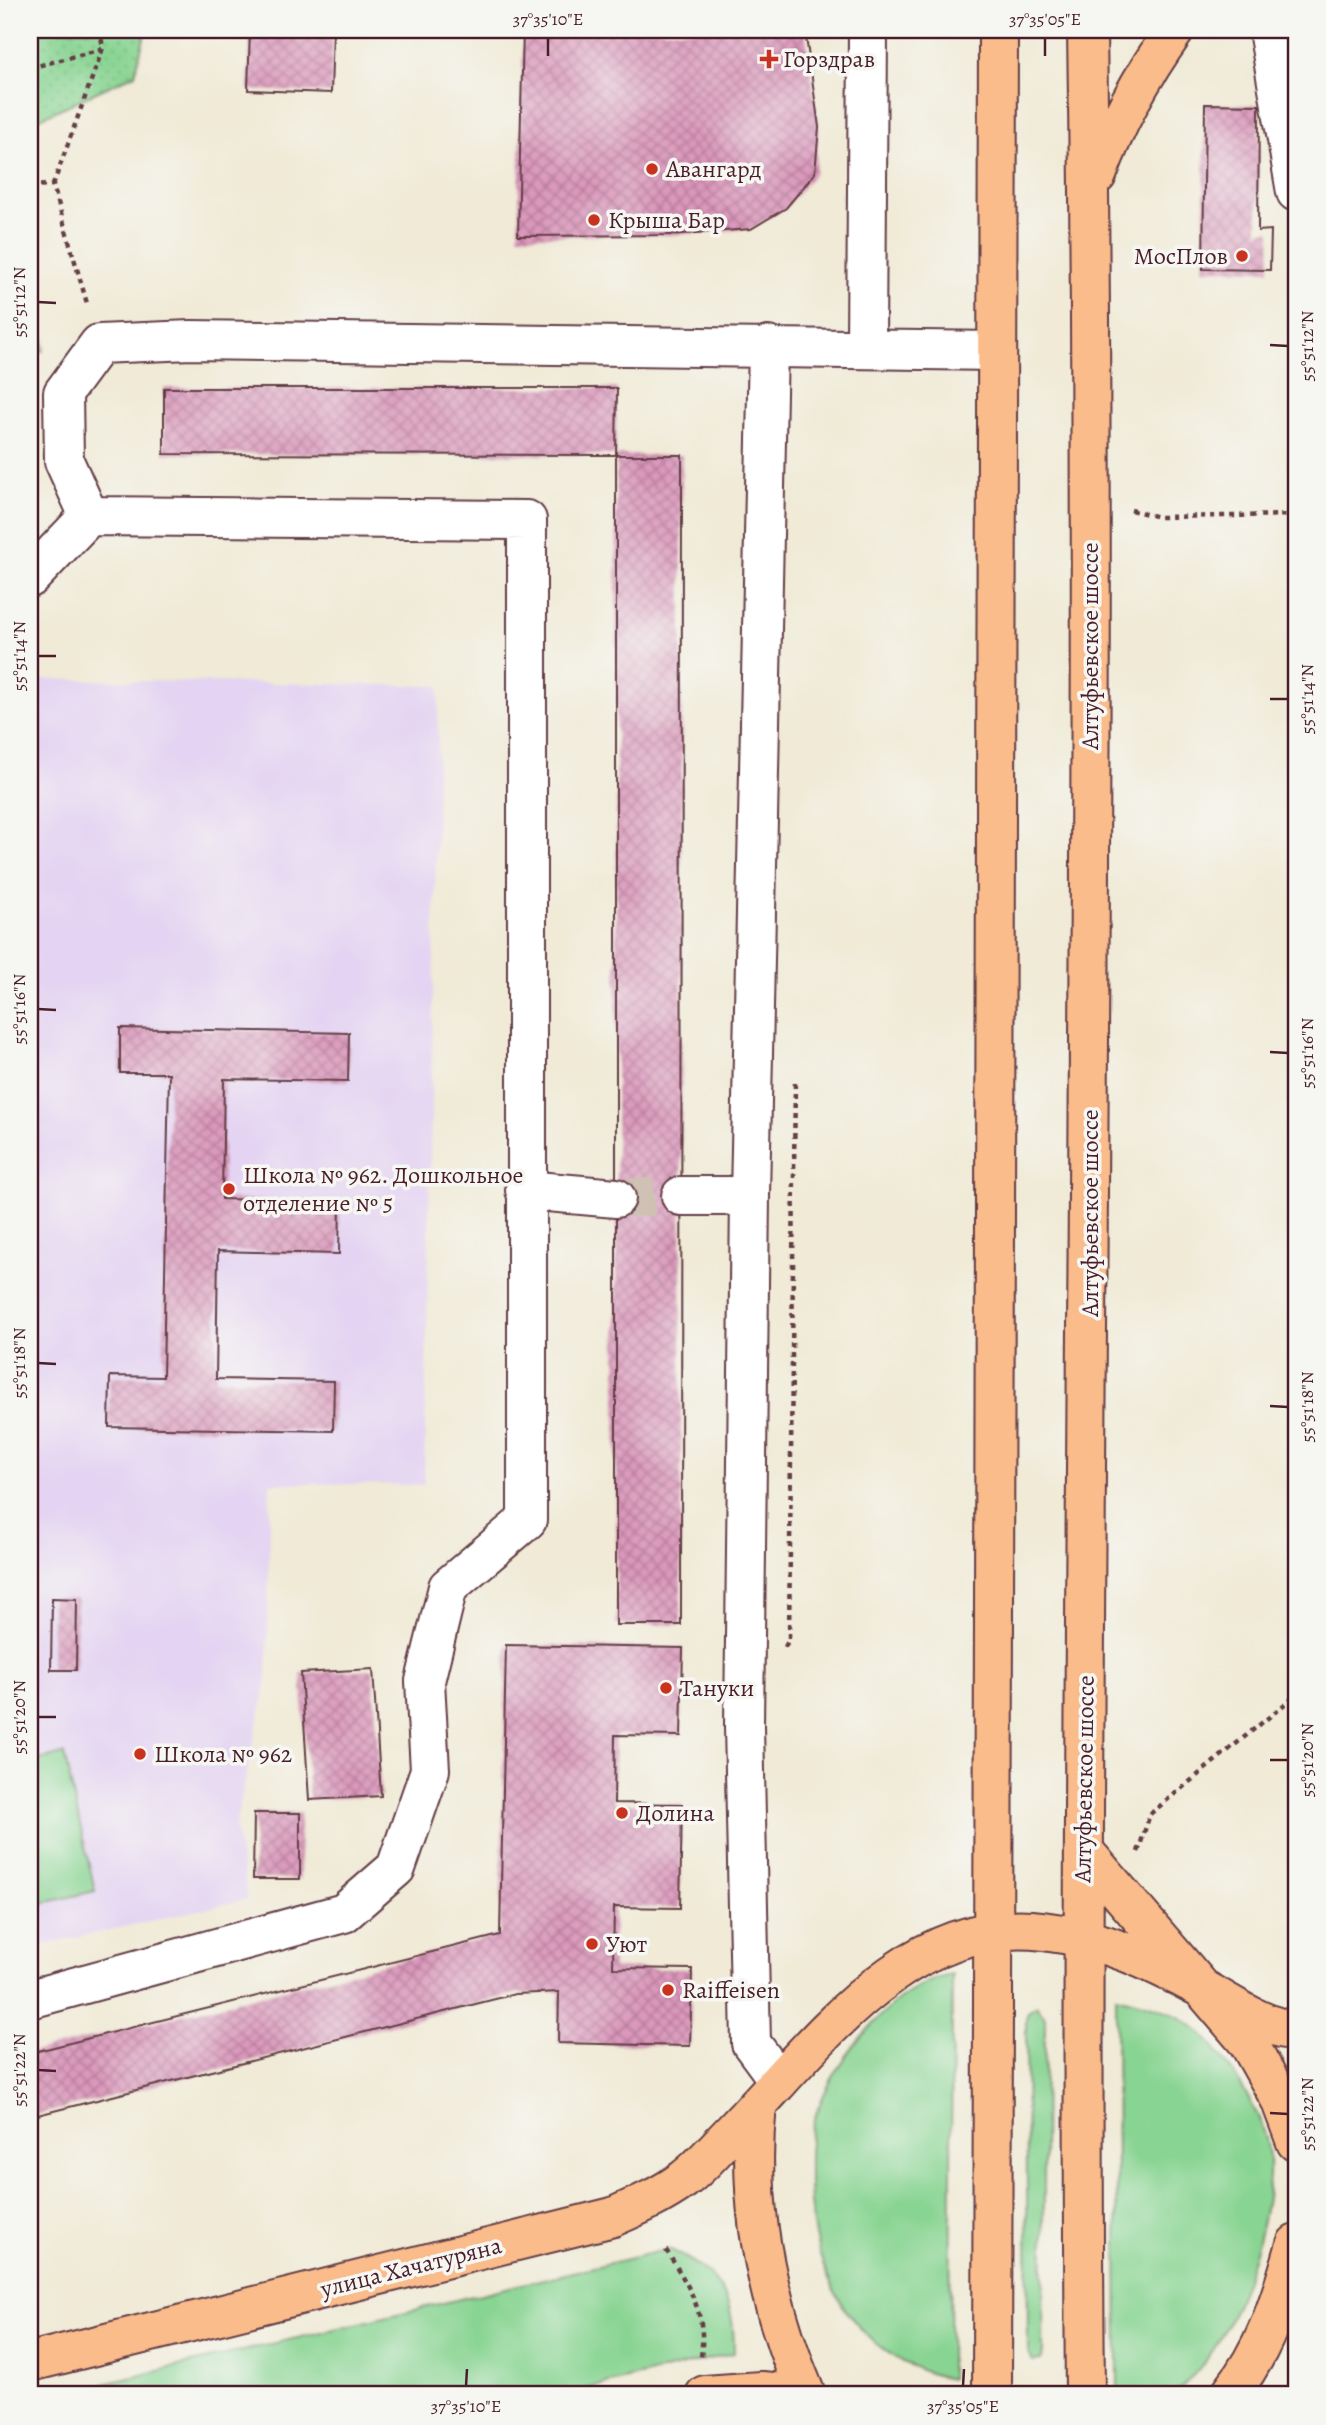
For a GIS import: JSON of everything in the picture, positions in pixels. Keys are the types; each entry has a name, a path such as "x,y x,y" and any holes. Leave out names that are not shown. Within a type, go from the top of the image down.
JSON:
{"main road":[{"path":"992,2395 991,1933 998,30"},
{"name":"Алтуфьевское шоссе","path":"1085,2395 1082,1936 1091,1186 1090,193 1087,30"},
{"path":"1090,193 1113,131 1141,76 1175,30"},
{"path":"1084,1851 1248,2042 1280,2099 1296,2142"},
{"name":"улица Хачатуряна","path":"30,2362 613,2217 657,2198 686,2179 768,2093 889,1974 942,1944 991,1933 1039,1930 1082,1936 1146,1958 1264,2022 1296,2031"},
{"path":"703,2379 761,2391 805,2395 774,2308 755,2206 752,2151 768,2093"},
{"path":"1228,2395 1249,2370 1289,2287 1296,2244"}],"lane":[{"path":"866,347 868,30"},
{"path":"1268,30 1296,192"},
{"path":"89,516 64,461 63,393 99,344 191,340 866,347 997,351"},
{"path":"768,346 750,1196 744,1726 751,2043 768,2093"},
{"path":"30,578 89,516 527,520 527,1520 448,1587 425,1681 430,1770 396,1868 344,1913 30,1998"},
{"path":"525,1190 616,1198"},
{"path":"681,1196 750,1196"}],"path":[{"path":"99,344 53,185 103,48 100,30"},
{"path":"30,68 103,48"},
{"path":"30,186 53,185"},
{"path":"1131,510 1159,517 1296,515"},
{"path":"1138,1852 1150,1814 1296,1695"},
{"path":"666,2250 696,2297 703,2345 703,2379"}],"shaded area":[{"name":"Школа № 962. Дошкольное отделение № 5","path":"30,679 439,686 424,1485 270,1483 267,1680 235,1827 248,1899 30,1948"}],"green space":[{"path":"30,30 146,30 135,74 30,123"},
{"path":"30,231 44,351 30,353"},
{"path":"64,1754 95,1891 30,1906 30,1762"},
{"path":"952,1975 950,2379 917,2368 888,2352 864,2332 845,2308 830,2281 819,2251 812,2218 809,2152 819,2107 831,2081 854,2046 898,2000 918,1987"},
{"path":"1116,1996 1170,2012 1198,2031 1235,2076 1256,2112 1267,2143 1268,2191 1247,2276 1215,2347 1174,2395 1118,2395"},
{"path":"1037,2006 1045,2017 1043,2353 1041,2360 1033,2361 1028,2352 1026,2019 1028,2012"},
{"path":"669,2249 701,2268 721,2289 731,2316 734,2353 561,2395 58,2395"}],"building":[{"path":"250,30 333,30 331,93 248,90"},
{"path":"523,30 805,30 819,127 815,173 786,208 751,229 669,235 518,236"},
{"path":"1205,104 1259,105 1258,231 1271,230 1270,270 1203,269"},
{"path":"164,388 617,388 616,455 164,454"},
{"path":"616,455 682,455 681,1625 616,1625"},
{"path":"120,1028 349,1033 348,1081 224,1079 222,1199 340,1202 339,1254 218,1251 216,1379 334,1381 333,1431 109,1427 110,1376 163,1377 169,1073 120,1073"},
{"path":"52,1598 77,1599 76,1670 51,1670"},
{"path":"506,1645 683,1648 681,1736 615,1735 614,1803 682,1804 680,1908 614,1907 613,1968 692,1969 690,2046 558,2043 559,1992 515,1994 30,2117 30,2053 500,1935"},
{"path":"373,1669 381,1796 309,1800 301,1673"},
{"path":"254,1813 300,1813 300,1879 253,1879"}],"tunnel":[{"path":"616,1198 681,1196"}],"place":[{"name":"Горздрав","path":"769,59"},
{"name":"Авангард","path":"652,169"},
{"name":"Крыша Бар","path":"594,220"},
{"name":"МосПлов","path":"1242,256"},
{"name":"Школа № 962. Дошкольное отделение № 5","path":"229,1189"},
{"name":"Тануки","path":"666,1688"},
{"name":"Школа № 962","path":"140,1754"},
{"name":"Долина","path":"622,1813"},
{"name":"Уют","path":"592,1944"},
{"name":"Raiffeisen","path":"668,1990"}]}
